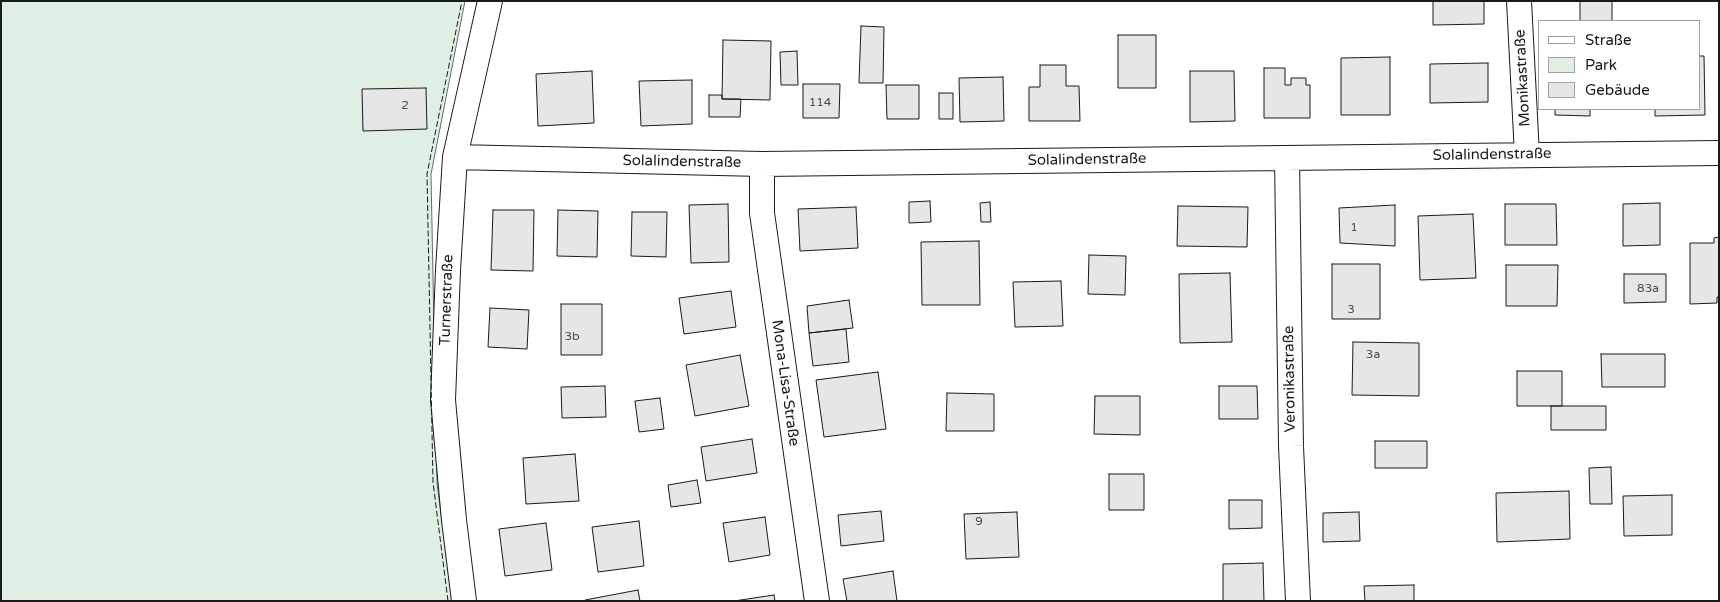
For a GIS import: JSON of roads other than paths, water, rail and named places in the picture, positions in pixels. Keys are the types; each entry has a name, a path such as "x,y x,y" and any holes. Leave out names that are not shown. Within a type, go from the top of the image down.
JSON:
{"street":[{"name":"Turnerstraße","path":"464,601 454,520 443,400 455,157 490,1"},
{"name":"Monikastraße","path":"1519,1 1527,155"},
{"name":"Solalindenstraße","path":"455,157 762,164 1719,153"},
{"name":"Veronikastraße","path":"1287,158 1291,446 1298,601"},
{"name":"Mona-Lisa-Straße","path":"762,164 762,213 817,601"}]}
